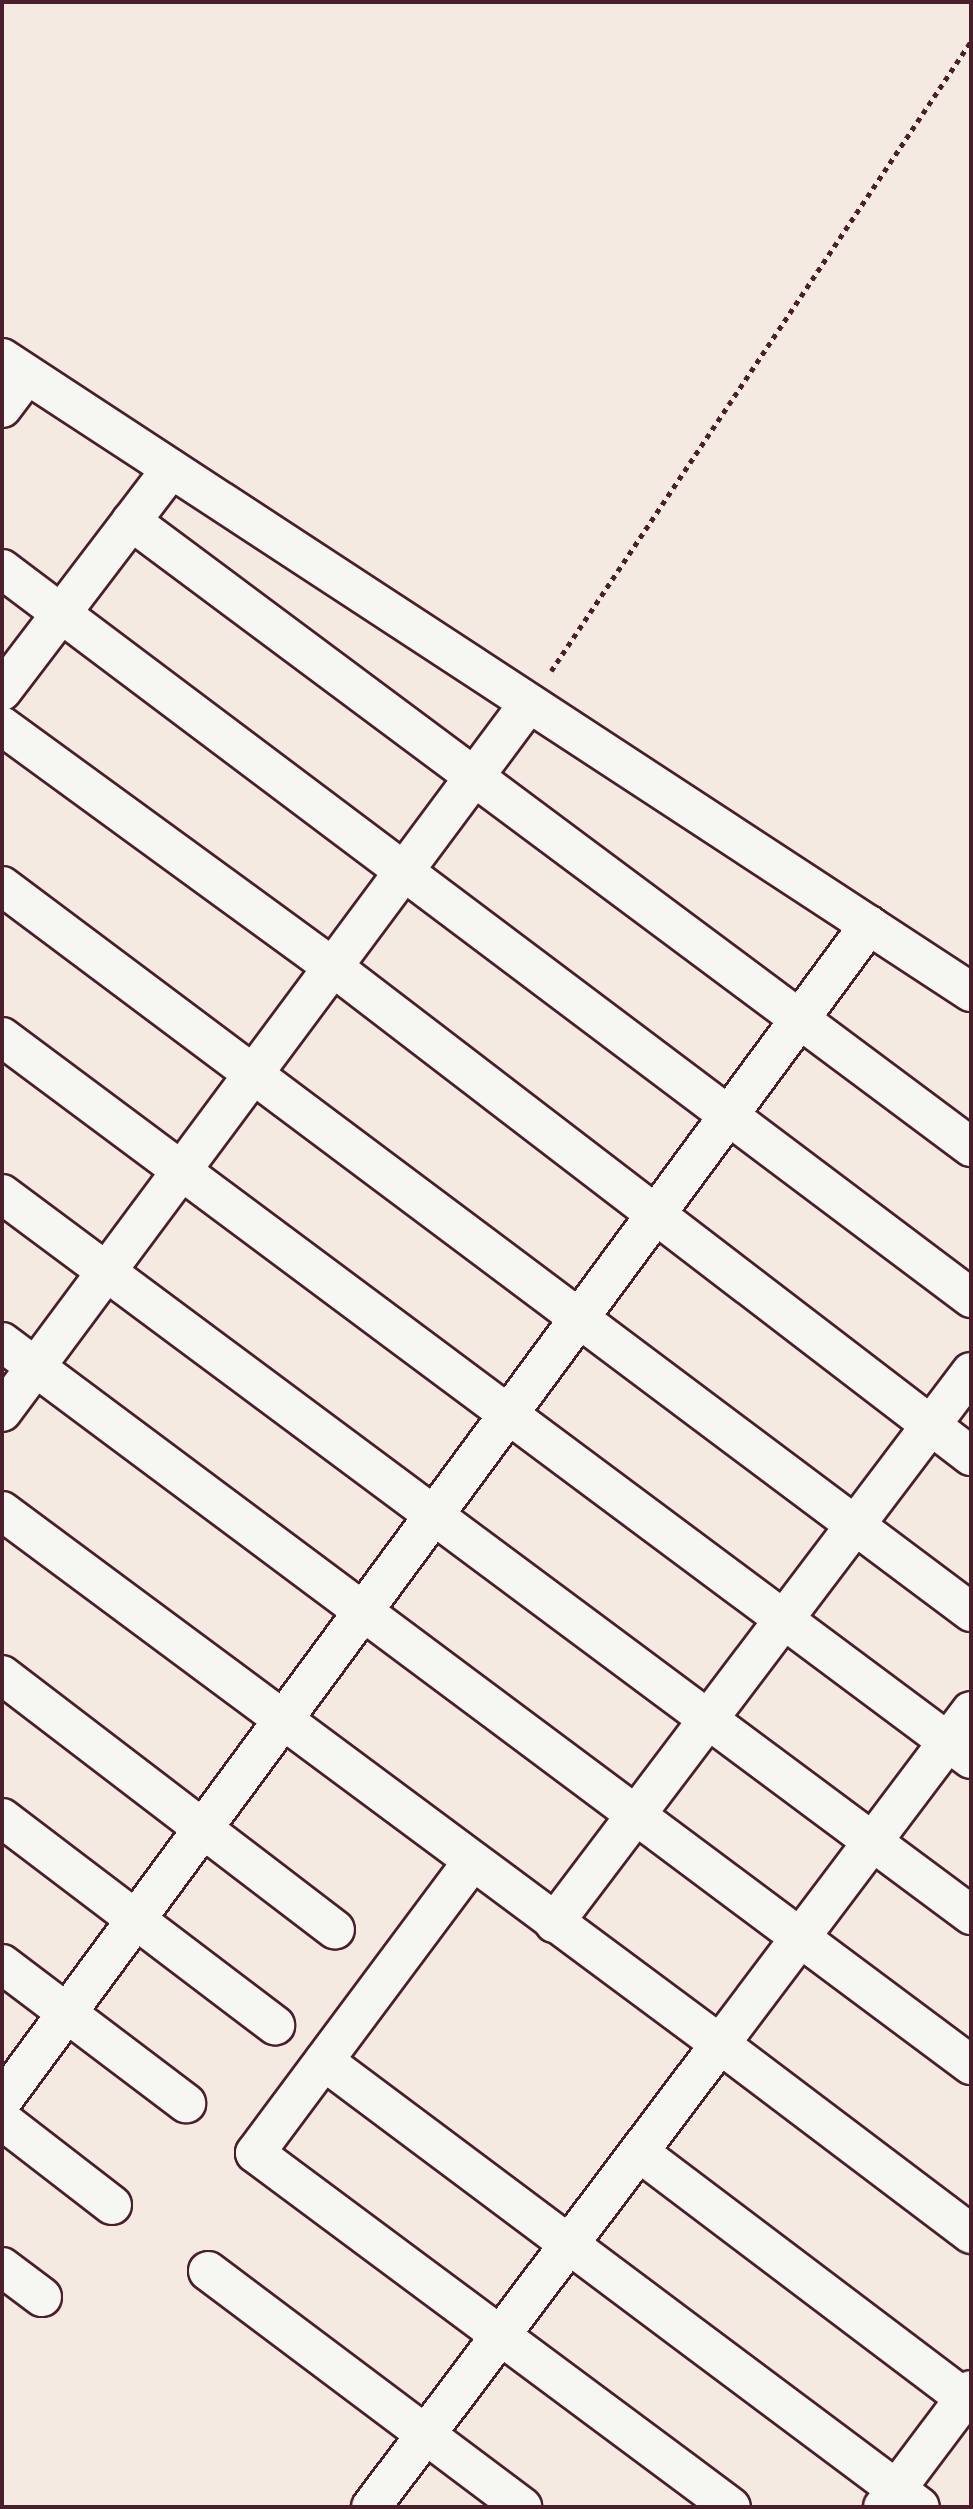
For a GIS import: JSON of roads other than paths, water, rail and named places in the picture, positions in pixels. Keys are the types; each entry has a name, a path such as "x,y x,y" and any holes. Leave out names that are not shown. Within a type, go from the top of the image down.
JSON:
{"street":[{"path":"2,408 14,367 971,992"},
{"path":"2,691 171,469"},
{"path":"131,521 971,1147"},
{"path":"2,569 971,1298"},
{"path":"2,1412 529,704"},
{"path":"2,726 334,967 971,1456"},
{"path":"2,886 971,1612"},
{"path":"2,2101 869,925"},
{"path":"2,1037 960,1750"},
{"path":"2,1194 971,1914"},
{"path":"2,1342 971,2065"},
{"path":"554,1923 971,1372"},
{"path":"2,1511 720,2044 971,2234"},
{"path":"2,1675 335,1930"},
{"path":"371,2507 873,1840 960,1750 971,1711"},
{"path":"2,1818 275,2025"},
{"path":"472,1862 255,2153 502,2333 731,2507"},
{"path":"2,1964 186,2103"},
{"path":"324,2061 570,2244 900,2501 969,2397 639,2152"},
{"path":"2,2120 112,2205"},
{"path":"2,2267 42,2297"},
{"path":"208,2272 522,2507"}]}
